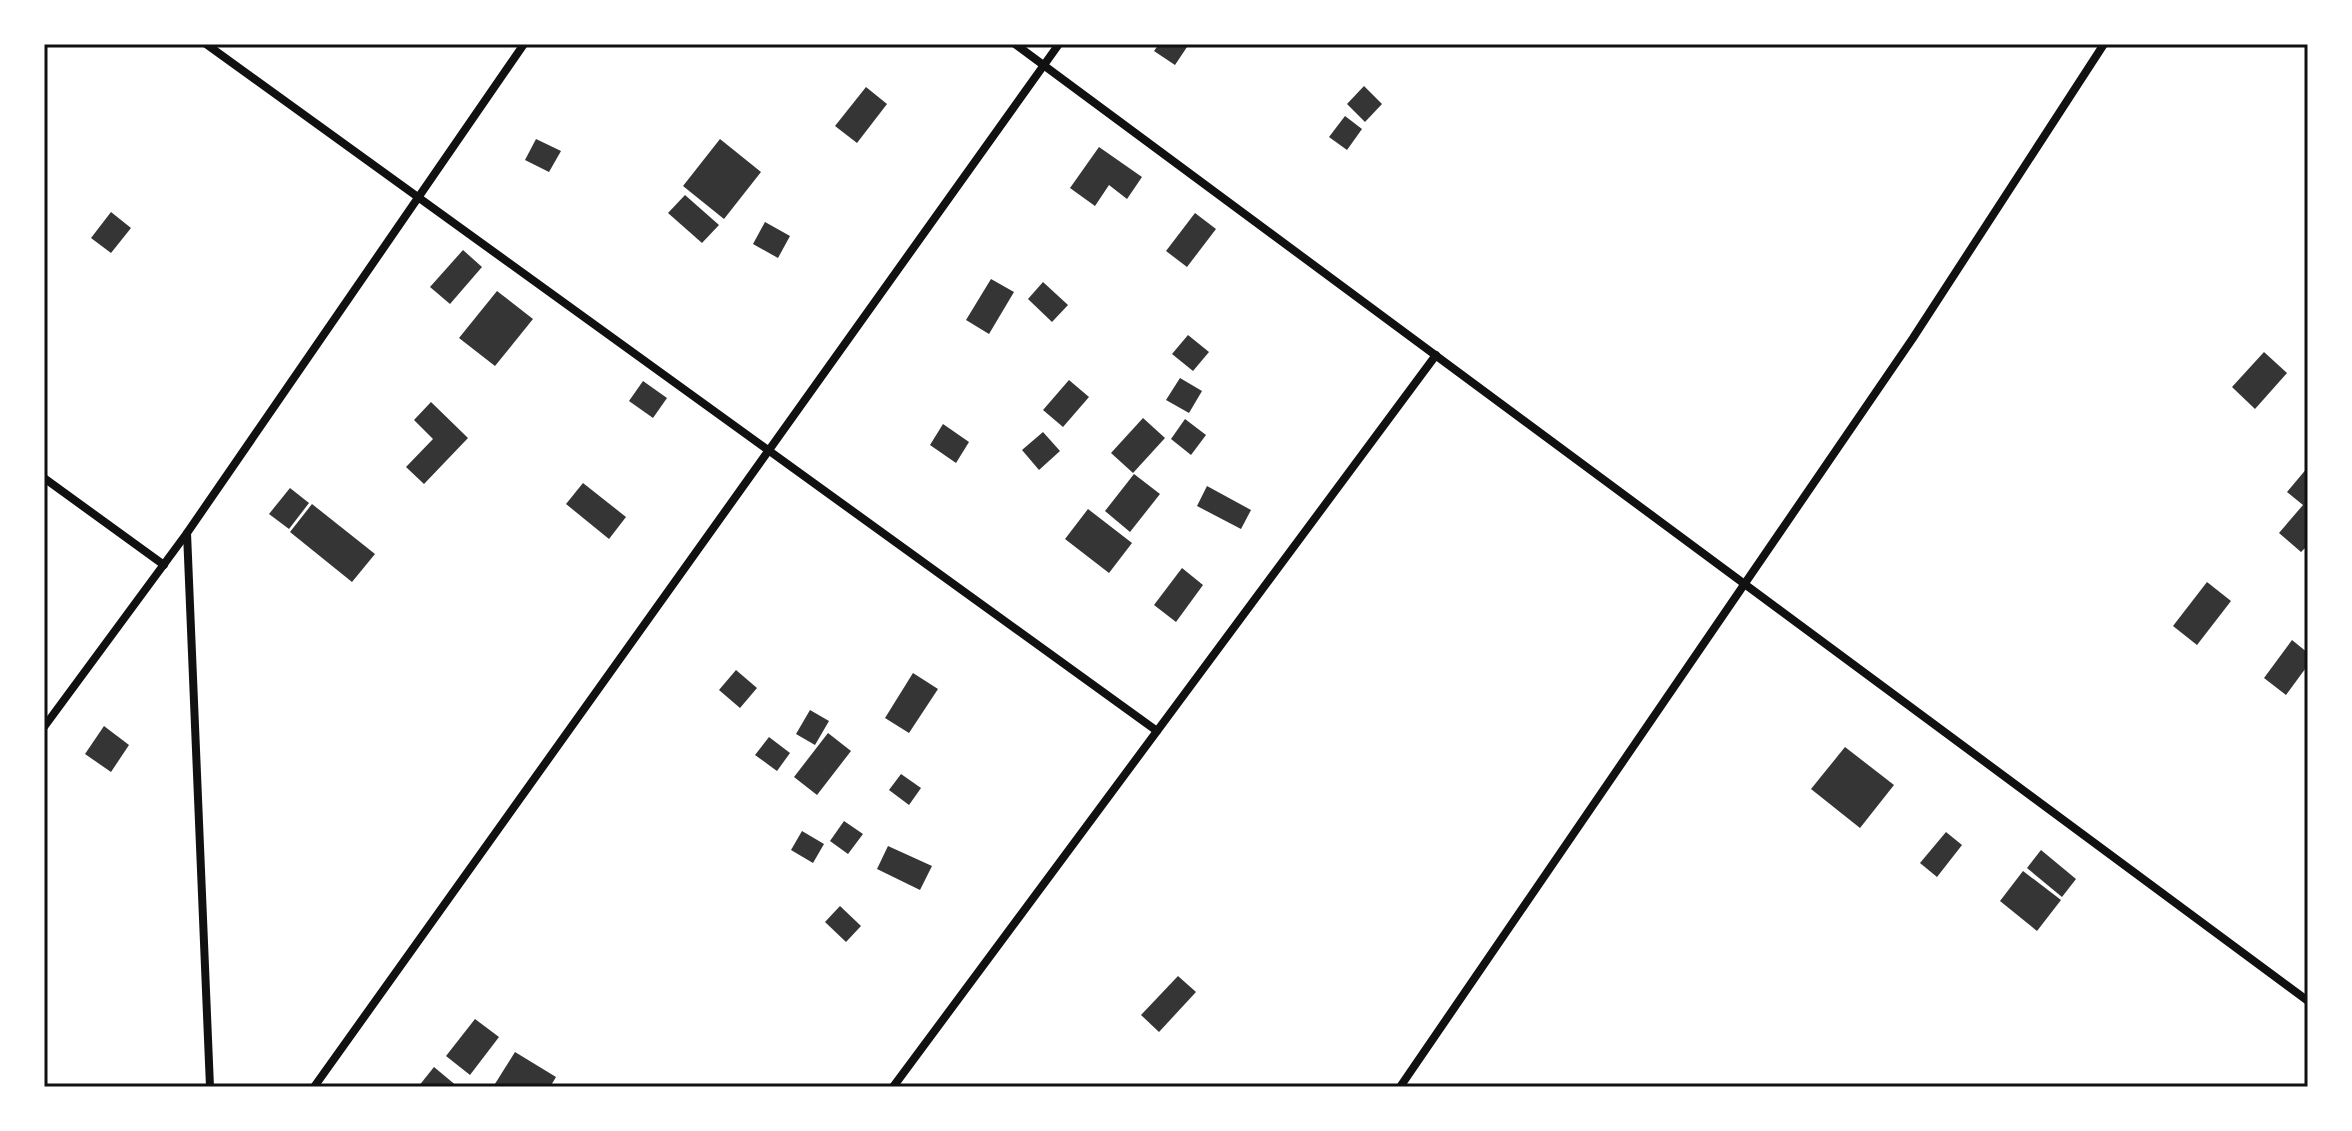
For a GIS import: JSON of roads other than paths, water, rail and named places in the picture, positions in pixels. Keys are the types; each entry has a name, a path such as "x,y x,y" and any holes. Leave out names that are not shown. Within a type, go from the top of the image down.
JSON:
{"street":[{"path":"206,44 1157,731"},
{"path":"44,727 187,533 524,44"},
{"path":"1015,44 2308,1001"},
{"path":"314,1087 1059,44"},
{"path":"1400,1087 1913,338 2104,44"},
{"path":"893,1087 1436,355"},
{"path":"44,478 164,565"},
{"path":"187,533 210,1087"}]}
